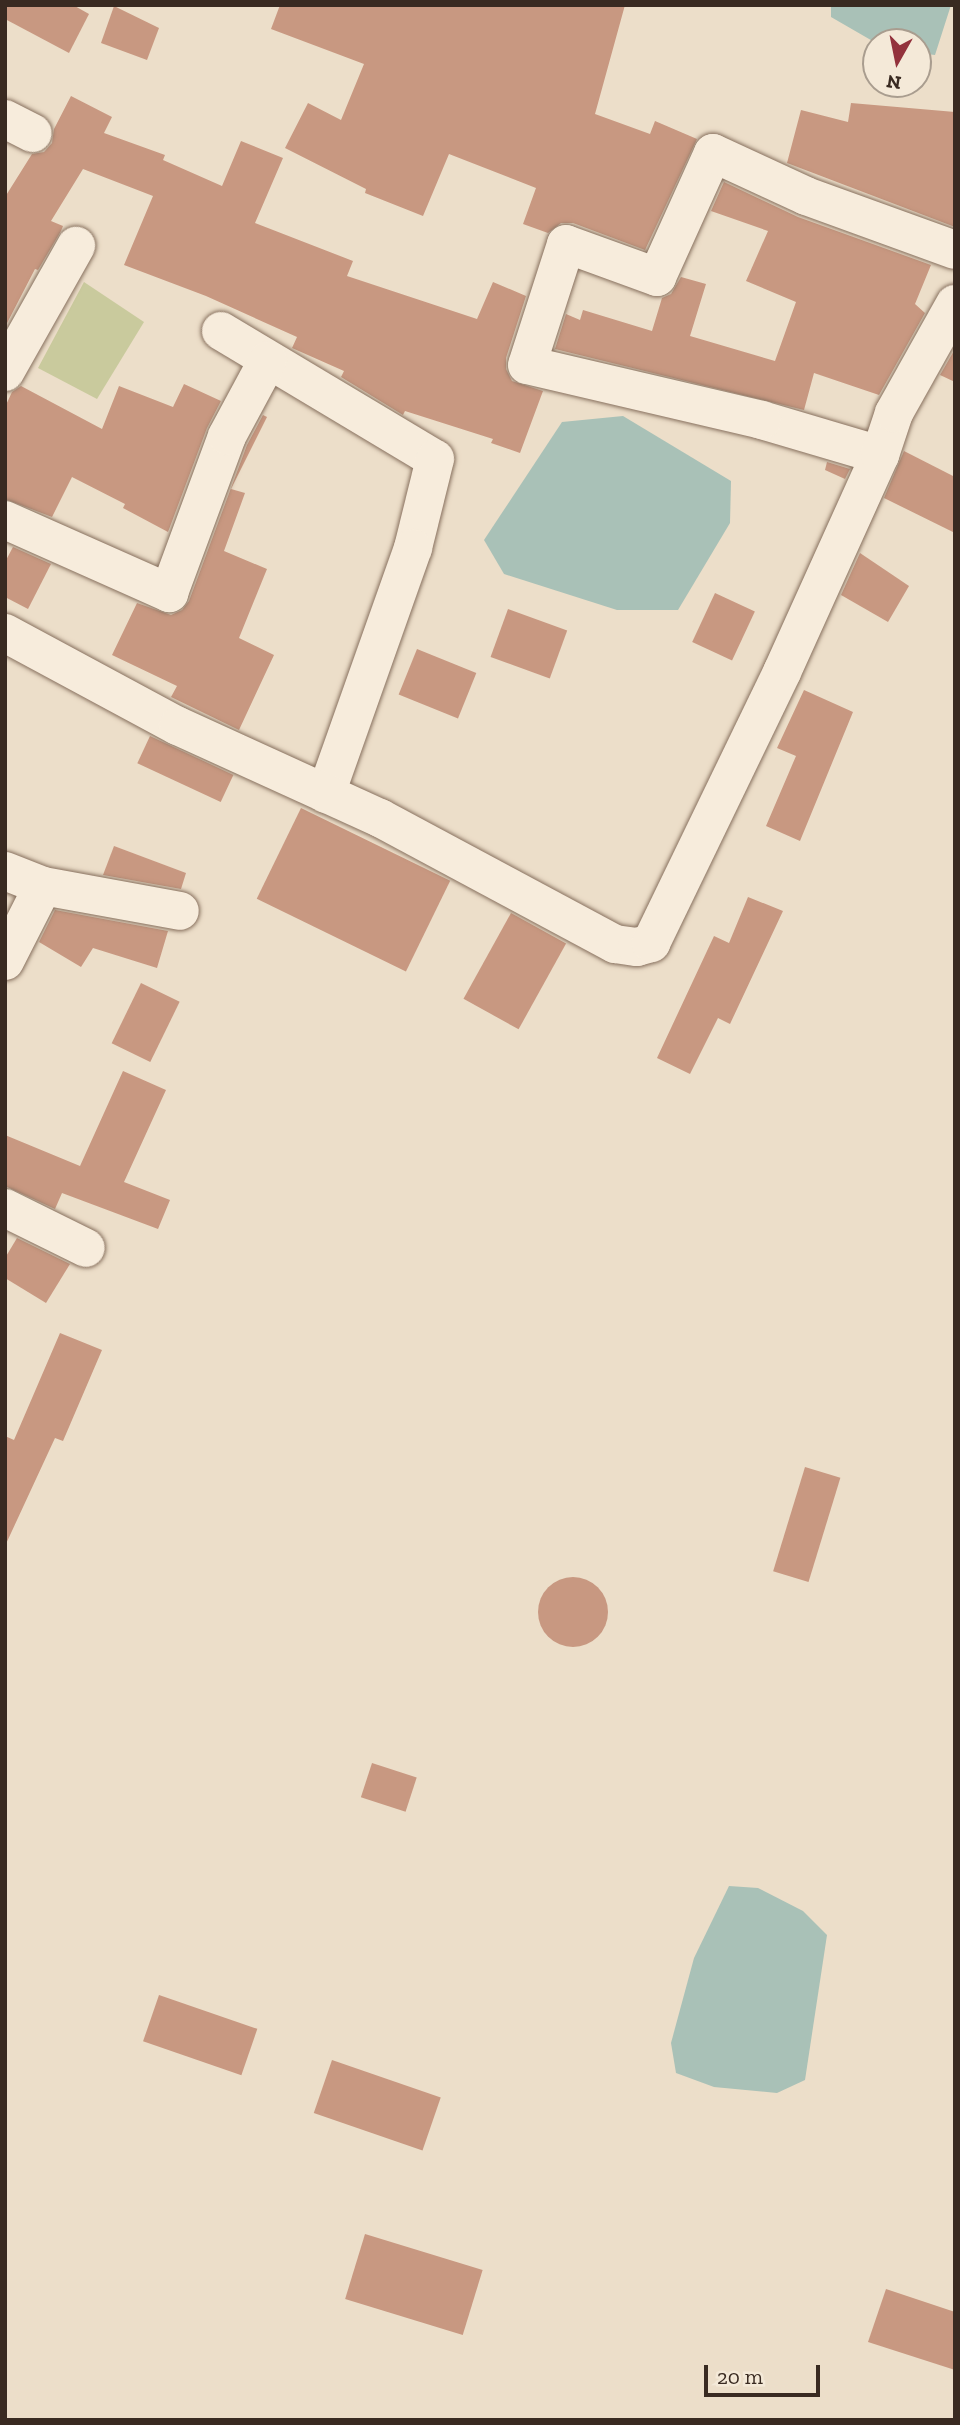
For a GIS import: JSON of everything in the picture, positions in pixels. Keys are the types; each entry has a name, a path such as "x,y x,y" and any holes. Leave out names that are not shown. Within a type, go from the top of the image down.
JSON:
{"street":[{"path":"880,454 762,420 527,365 566,244 657,277 713,153 806,196 955,250"},
{"path":"5,372 76,246"},
{"path":"5,633 178,726 380,818 615,944 637,947 651,943 776,685 880,454 894,413 955,304"},
{"path":"221,331 435,459 414,548 326,794"},
{"path":"5,520 169,593 226,436 268,360"},
{"path":"5,870 43,886 180,911"},
{"path":"5,961 43,886"},
{"path":"5,1208 86,1248"}],"green space":[{"path":"84,282 144,322 97,399 38,368"}],"shaded area":[{"path":"831,5 951,5 935,55 932,55 932,28 862,28 862,35 831,17"},
{"path":"623,416 731,481 730,523 678,610 617,610 504,574 484,540 562,422"},
{"path":"729,1886 758,1888 803,1911 827,1935 805,2080 777,2093 714,2087 676,2073 671,2043 694,1958"}],"building":[{"path":"5,5 73,5 89,14 69,53 5,19"},
{"path":"280,5 625,5 595,114 650,134 655,121 697,139 645,250 573,223 561,223 548,233 523,224 536,188 449,154 423,216 365,193 366,189 285,148 308,103 341,120 364,64 271,29"},
{"path":"114,6 159,28 147,60 101,43"},
{"path":"71,96 112,117 104,133 165,155 163,160 222,186 241,141 283,158 255,223 353,261 347,276 477,319 493,282 526,296 506,358 506,369 512,381 543,391 520,453 491,443 493,439 405,411 403,415 341,377 344,371 292,348 297,337 206,296 124,265 153,196 83,169 51,221 63,226 61,231 38,270 35,269 5,327 5,197 32,154 44,152 52,143 54,129"},
{"path":"851,103 955,112 955,227 787,163 801,110 848,122"},
{"path":"724,182 798,217 931,265 915,304 925,313 879,395 814,373 804,410 555,349 566,314 580,320 583,310 652,331 662,298 671,294 681,277 706,284 690,336 775,361 796,302 746,281 768,231 711,211"},
{"path":"955,349 955,382 940,375"},
{"path":"184,384 221,401 207,428 168,532 123,508 125,504 72,477 52,517 5,499 5,407 12,392 21,386 102,429 119,386 173,407"},
{"path":"263,415 267,417 231,489 245,493 224,551 267,569 239,638 274,655 239,730 171,697 177,686 112,655 137,603 171,615 182,610 189,601 247,445"},
{"path":"904,451 955,477 955,533 884,498"},
{"path":"827,462 850,469 845,479 825,470"},
{"path":"13,547 51,564 28,609 5,597 5,562"},
{"path":"860,553 909,586 888,622 841,595"},
{"path":"715,593 755,612 732,661 692,642"},
{"path":"508,609 567,631 550,678 491,657"},
{"path":"417,649 476,673 458,718 399,694"},
{"path":"804,690 853,712 800,841 766,826 796,756 777,748"},
{"path":"150,736 233,775 221,802 137,763"},
{"path":"301,808 450,881 406,972 257,899"},
{"path":"114,846 186,873 181,889 103,875"},
{"path":"748,897 783,911 730,1024 718,1018 690,1074 657,1058 714,936 729,943"},
{"path":"55,910 168,931 157,968 93,948 81,967 39,942"},
{"path":"511,913 566,944 519,1029 463,999"},
{"path":"141,983 180,1002 150,1062 112,1043"},
{"path":"123,1071 166,1090 124,1182 170,1200 158,1229 62,1193 55,1209 5,1186 5,1135 80,1166"},
{"path":"17,1238 70,1264 46,1303 5,1278 5,1258"},
{"path":"60,1333 102,1350 63,1441 55,1438 5,1546 5,1436 14,1440"},
{"path":"805,1467 840,1478 809,1582 773,1571"},
{"path":"573,1577 598,1587 608,1612 598,1637 573,1647 548,1637 538,1612 548,1587"},
{"path":"372,1763 417,1778 406,1812 361,1797"},
{"path":"159,1995 257,2029 241,2075 143,2041"},
{"path":"332,2060 441,2097 423,2150 314,2113"},
{"path":"365,2234 483,2270 463,2335 345,2299"},
{"path":"886,2289 955,2312 955,2370 868,2342"}]}
